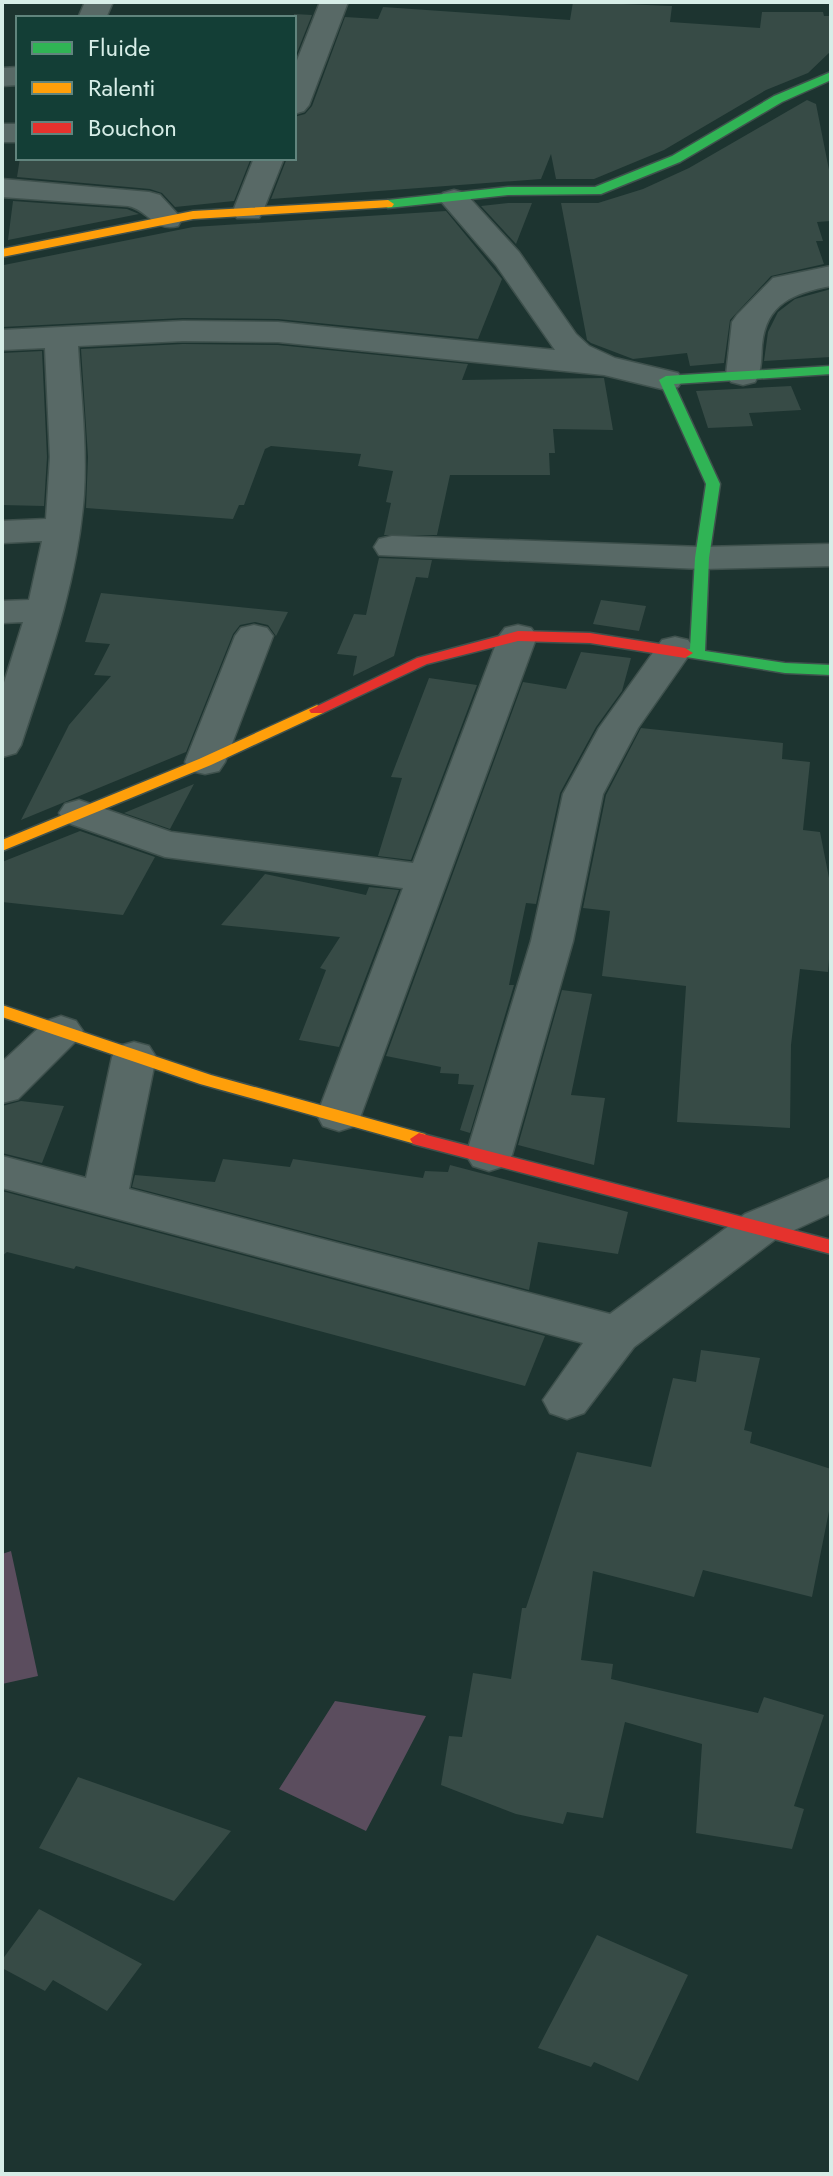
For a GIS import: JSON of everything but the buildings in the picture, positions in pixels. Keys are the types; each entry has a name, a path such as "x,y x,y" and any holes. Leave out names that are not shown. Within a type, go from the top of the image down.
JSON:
{"street":[{"path":"296,97 334,2"},
{"path":"2,253 167,219 454,199 508,191 597,191 631,180 708,143 778,99 831,76"},
{"path":"248,211 267,160"},
{"path":"2,188 128,197 149,201 167,219"},
{"path":"454,199 508,259 564,341 577,353 604,365"},
{"path":"743,375 748,322 784,285 831,276"},
{"path":"2,340 183,331 278,332 604,365 666,380 831,370"},
{"path":"2,745 11,690 44,610 62,529 68,449 61,338"},
{"path":"489,1155 549,948 569,869 576,815 589,782 627,715 686,650 713,484 666,380"},
{"path":"2,532 62,529"},
{"path":"392,547 702,558 831,555"},
{"path":"2,612 44,610"},
{"path":"205,762 254,636"},
{"path":"339,1115 518,636"},
{"path":"2,846 205,762 422,661 518,636 566,636 686,650 785,668 831,670"},
{"path":"79,813 165,844 428,878"},
{"path":"2,1011 221,1086 761,1226 831,1247"},
{"path":"2,1088 61,1031"},
{"path":"104,1200 134,1057"},
{"path":"2,1172 617,1334"},
{"path":"567,1400 617,1334 761,1226 831,1194"}],"shaded area":[{"path":"11,1551 38,1676 2,1684 2,1554"},
{"path":"335,1701 426,1716 366,1831 279,1789"}],"traffic: fast":[{"path":"388,204 508,191 597,191 676,159 778,99 831,76"},
{"path":"697,652 702,558 713,484 666,380 831,370"},
{"path":"685,653 785,668 831,670"}],"traffic: slow":[{"path":"2,253 193,215 388,204"},
{"path":"2,846 205,762 317,710"},
{"path":"2,1011 206,1080 419,1139"}],"traffic: jam":[{"path":"317,710 422,661 518,636 590,638 685,653"},
{"path":"419,1139 831,1247"}]}
